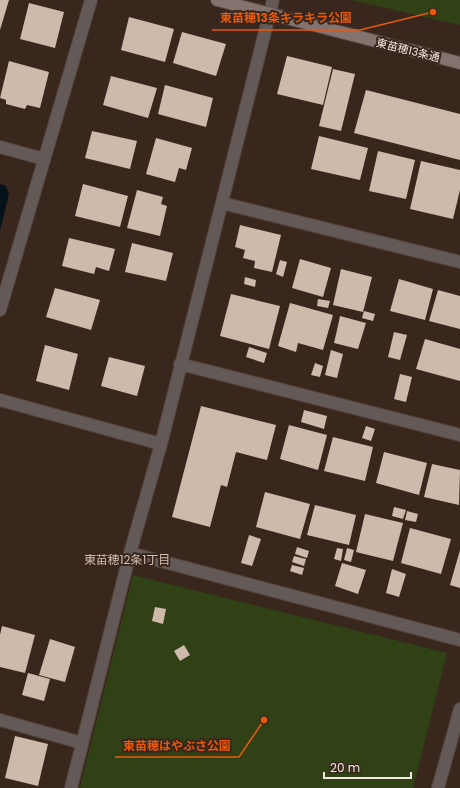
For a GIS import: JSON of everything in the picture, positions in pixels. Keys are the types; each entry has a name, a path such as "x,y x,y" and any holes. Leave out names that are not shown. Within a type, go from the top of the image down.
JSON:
{"street":[{"path":"0,310 91,0"},
{"name":"東苗穂13条通","path":"217,0 460,63"},
{"path":"71,788 130,553 161,444 273,0"},
{"path":"0,147 44,159"},
{"path":"222,203 460,262"},
{"path":"180,364 460,435"},
{"path":"0,400 161,444"},
{"path":"130,553 460,640"},
{"path":"438,788 460,709"},
{"path":"0,720 82,743"}],"green space":[{"path":"351,0 460,0 460,25"},
{"path":"133,575 447,653 413,788 80,788"}],"shaded area":[{"path":"0,184 6,186 9,194 0,231"}],"building":[{"path":"0,0 9,0 0,30"},
{"path":"29,3 64,12 55,48 20,39"},
{"path":"129,17 174,29 165,62 121,50"},
{"path":"182,32 226,44 216,76 173,63"},
{"path":"287,56 332,67 323,105 277,94"},
{"path":"9,61 49,72 40,108 27,105 25,109 6,104 6,100 0,98"},
{"path":"333,69 355,74 341,131 319,126"},
{"path":"111,76 157,88 148,118 103,105"},
{"path":"165,85 213,98 206,127 158,114"},
{"path":"366,90 460,114 460,160 354,133"},
{"path":"92,131 137,141 130,169 85,158"},
{"path":"319,136 368,148 360,180 311,169"},
{"path":"156,138 192,148 186,170 179,168 175,182 146,174"},
{"path":"378,151 415,160 406,199 369,191"},
{"path":"421,161 460,170 460,190 453,219 410,209"},
{"path":"83,184 128,196 120,227 75,216"},
{"path":"137,190 163,197 161,204 167,206 160,236 127,228"},
{"path":"240,225 281,235 272,272 254,268 255,261 243,258 245,250 235,247"},
{"path":"69,238 115,249 109,271 96,267 94,274 62,266"},
{"path":"132,243 173,253 166,281 125,272"},
{"path":"300,259 331,268 323,297 292,288"},
{"path":"280,260 287,262 283,277 276,274"},
{"path":"341,269 372,277 363,312 333,305"},
{"path":"245,277 256,280 255,287 244,284"},
{"path":"399,279 433,289 425,320 390,311"},
{"path":"55,288 100,300 91,330 46,317"},
{"path":"438,290 460,296 460,329 429,321"},
{"path":"231,294 280,306 269,349 220,336"},
{"path":"318,299 330,301 328,308 317,306"},
{"path":"290,303 333,315 323,350 298,343 296,352 278,346"},
{"path":"364,311 375,314 373,321 362,318"},
{"path":"340,316 366,323 358,349 334,343"},
{"path":"394,332 407,335 400,360 388,357"},
{"path":"425,339 460,349 460,381 416,369"},
{"path":"45,345 78,354 69,390 36,381"},
{"path":"249,347 267,353 264,363 246,357"},
{"path":"331,350 343,354 337,378 325,375"},
{"path":"109,357 145,366 137,396 101,386"},
{"path":"315,363 323,366 320,377 311,375"},
{"path":"400,374 412,377 406,402 394,399"},
{"path":"201,406 276,425 267,460 236,452 227,487 221,485 210,527 172,517"},
{"path":"304,410 327,416 324,429 301,422"},
{"path":"289,425 327,435 318,470 280,459"},
{"path":"366,426 375,429 371,441 362,438"},
{"path":"333,437 373,447 365,481 324,471"},
{"path":"384,452 427,463 419,495 376,483"},
{"path":"432,464 460,470 459,505 424,497"},
{"path":"265,492 310,504 300,539 256,527"},
{"path":"315,505 356,515 349,545 307,535"},
{"path":"394,507 406,510 403,519 392,516"},
{"path":"407,511 418,514 416,522 405,520"},
{"path":"365,514 403,523 393,561 356,552"},
{"path":"410,528 451,539 441,574 401,563"},
{"path":"249,535 261,539 252,566 241,563"},
{"path":"297,547 309,551 307,558 295,554"},
{"path":"337,548 343,549 341,561 334,559"},
{"path":"347,548 354,550 351,562 344,560"},
{"path":"460,550 460,588 450,585"},
{"path":"294,556 306,559 304,566 292,562"},
{"path":"342,563 366,570 358,594 335,586"},
{"path":"292,565 304,568 302,575 290,571"},
{"path":"392,569 406,574 399,597 386,593"},
{"path":"155,607 166,609 163,624 152,621"},
{"path":"2,626 35,635 25,673 0,667 0,635"},
{"path":"50,639 75,647 65,682 39,675"},
{"path":"184,645 190,655 180,661 174,651"},
{"path":"28,673 50,679 44,701 22,695"},
{"path":"15,736 48,744 38,786 5,778"}],"place":[{"name":"東苗穂13条キラキラ公園","path":"433,12"},
{"name":"東苗穂はやぶさ公園","path":"264,720"}],"district":[{"name":"東苗穂12条1丁目","path":"127,560"}]}
